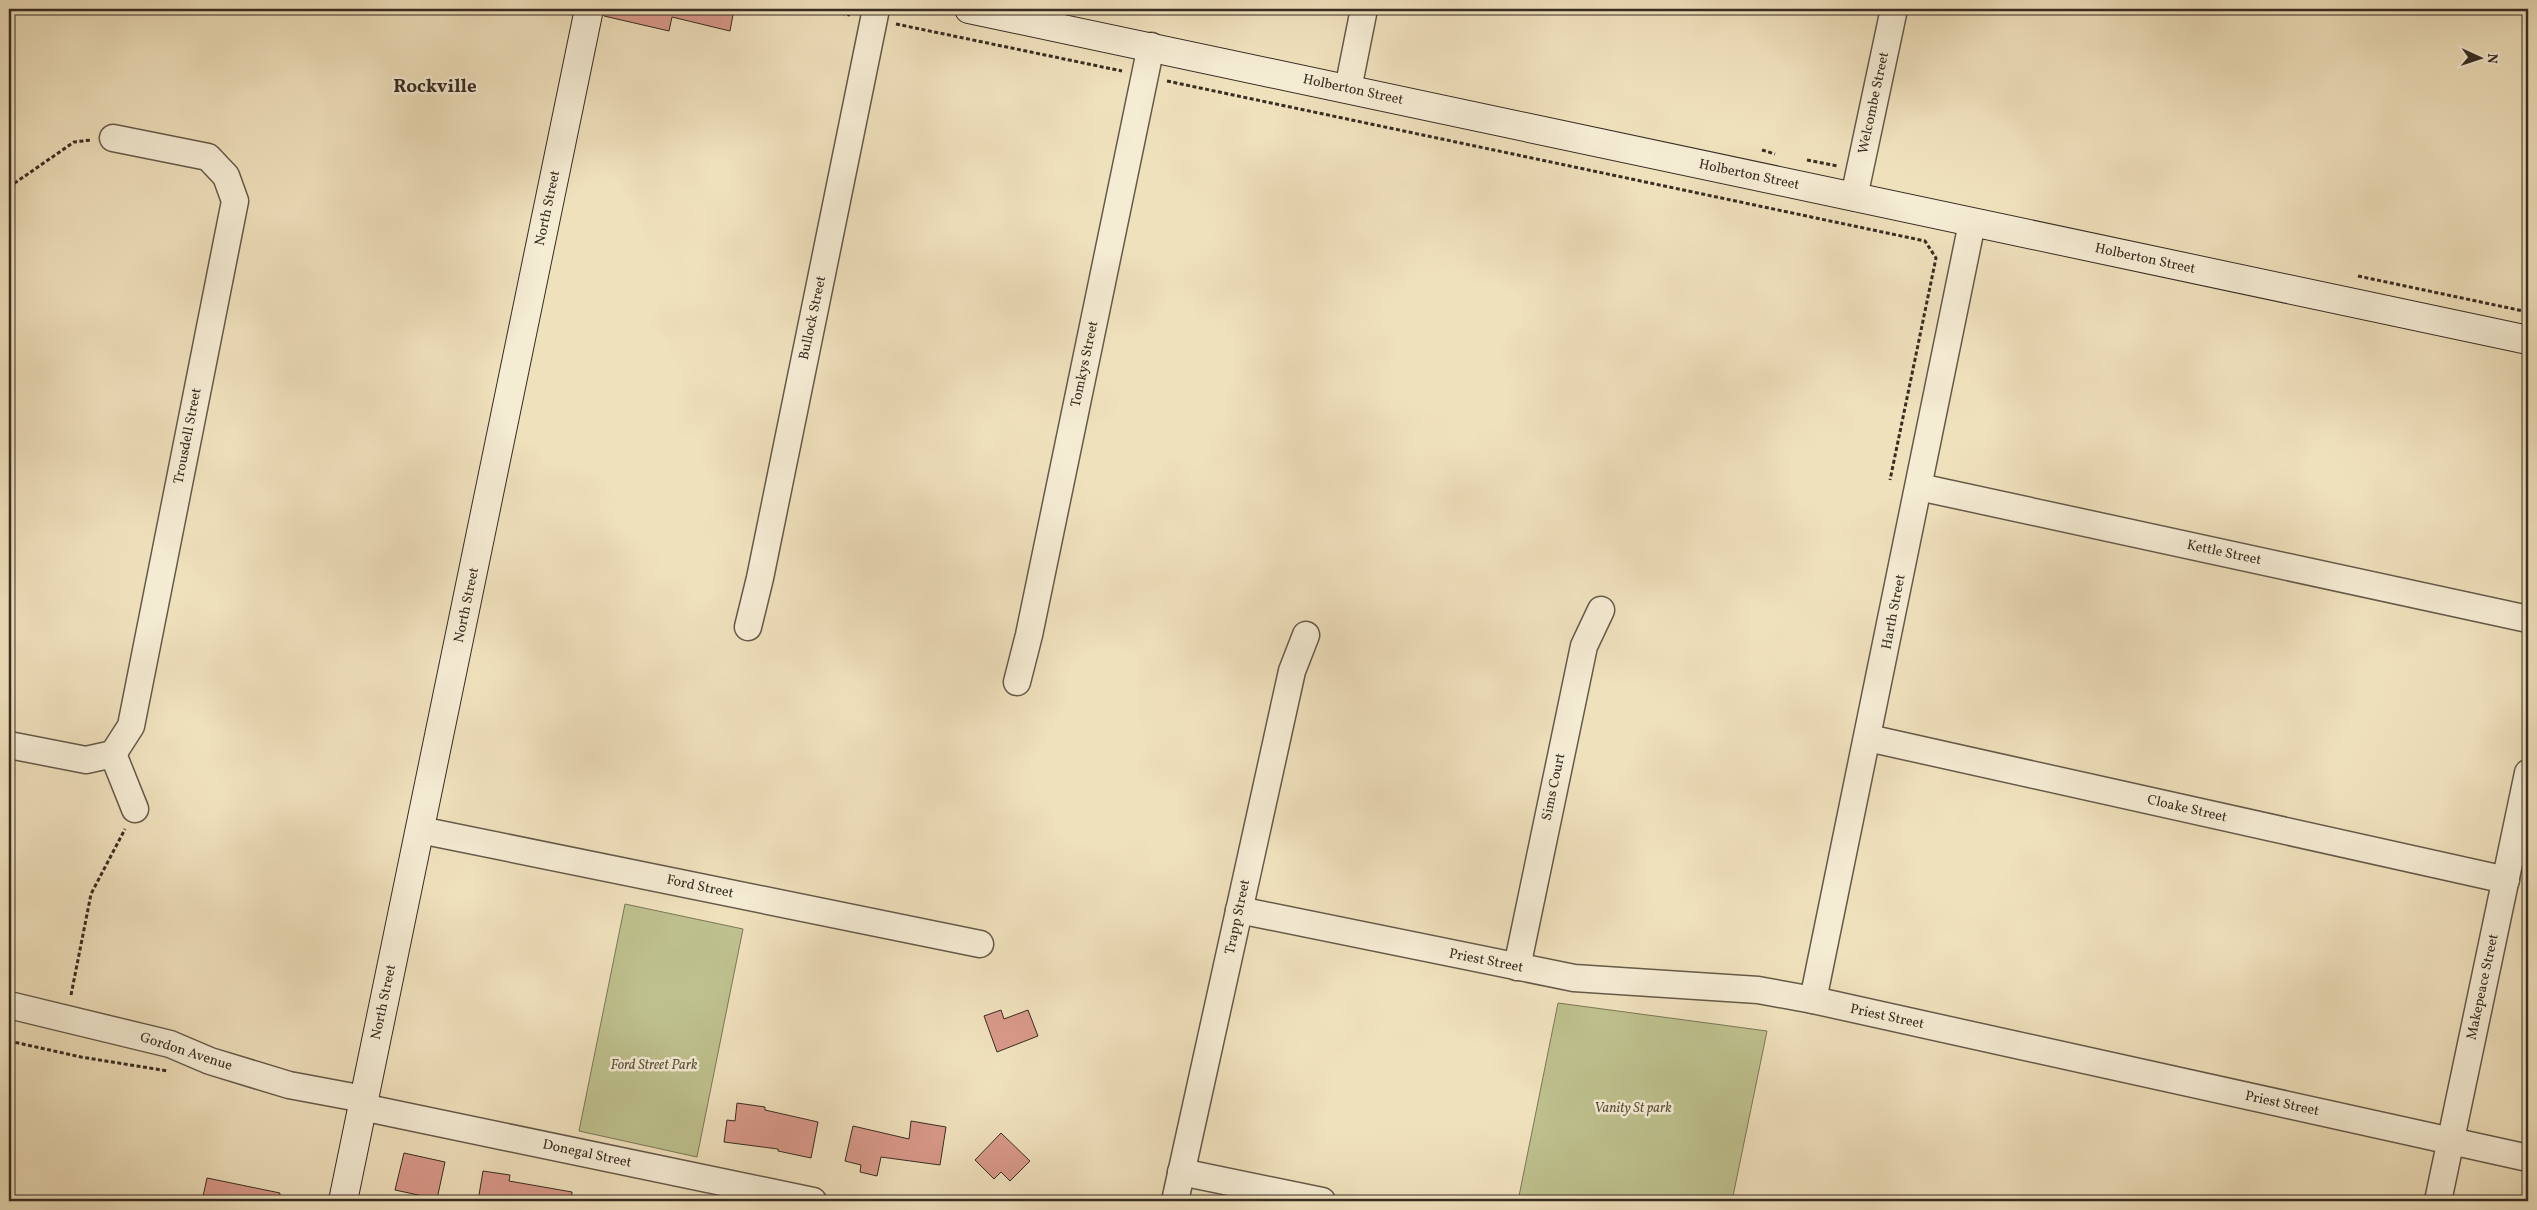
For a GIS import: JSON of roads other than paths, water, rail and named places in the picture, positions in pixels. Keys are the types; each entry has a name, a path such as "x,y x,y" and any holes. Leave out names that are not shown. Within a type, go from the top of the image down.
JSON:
{"main road":[{"name":"North Street","path":"342,1201 589,9"},
{"name":"Holberton Street","path":"969,9 1151,46 1972,223 2528,340"}],"street":[{"path":"1348,89 1364,9"},
{"name":"Welcombe Street","path":"1854,197 1894,9"},
{"name":"Bullock Street","path":"748,627 760,578 875,14"},
{"name":"Tomkys Street","path":"1017,682 1029,635 1151,46"},
{"name":"Trousdell Street","path":"113,138 208,157 226,176 235,201 131,726 113,754"},
{"name":"Harth Street","path":"1813,1000 1972,223"},
{"name":"Kettle Street","path":"1919,486 2528,619"},
{"name":"Sims Court","path":"1517,967 1584,646 1601,610"},
{"name":"Trapp Street","path":"1175,1201 1292,671 1306,635"},
{"name":"Cloake Street","path":"1868,738 2506,880"},
{"path":"9,745 86,760 113,754 135,809"},
{"name":"Makepeace Street","path":"2438,1201 2506,880 2521,851 2528,773"},
{"name":"Ford Street","path":"420,830 980,944"},
{"name":"Priest Street","path":"1239,910 1574,978 1758,990 1813,1000 2528,1158"},
{"name":"Gordon Avenue","path":"9,1005 170,1044 210,1061 289,1085 363,1103"},
{"name":"Donegal Street","path":"363,1103 813,1201"},
{"path":"1181,1172 1322,1201"}],"district":[{"name":"Rockville","path":"435,87"}],"park label":[{"name":"Ford Street Park","path":"654,1065"},
{"name":"Vanity St park","path":"1633,1108"}]}
